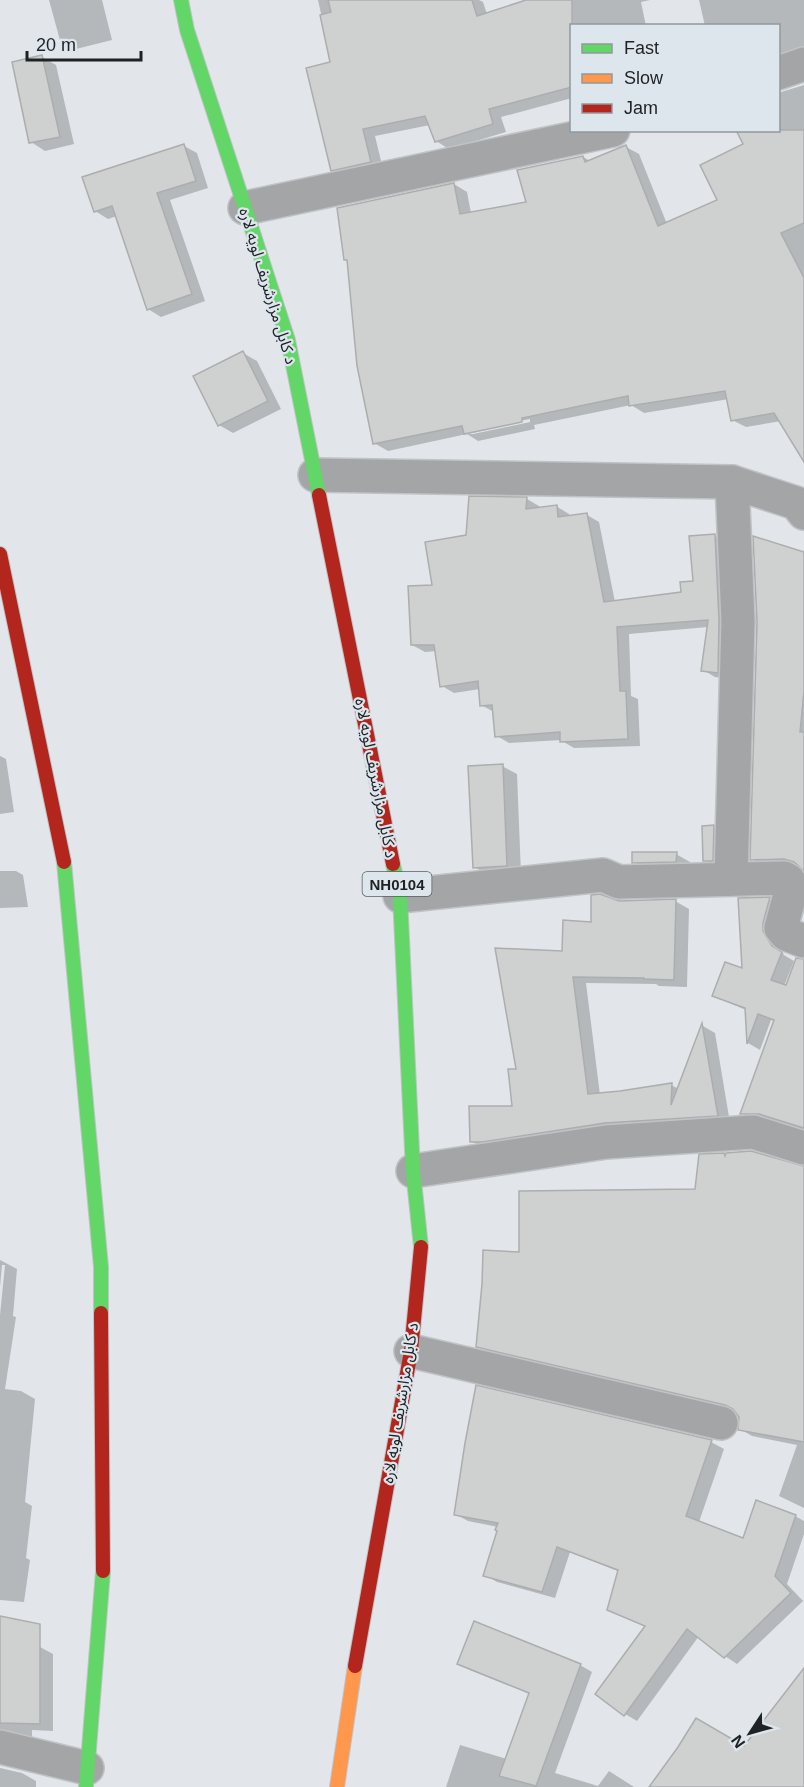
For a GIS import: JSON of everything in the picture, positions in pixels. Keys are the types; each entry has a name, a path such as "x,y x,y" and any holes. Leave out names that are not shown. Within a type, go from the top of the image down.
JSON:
{"highway":[{"name":"د کابل مزارشریف لویه لاره","path":"181,0 187,30 288,340 400,896 413,1171 421,1244 411,1351 358,1642 337,1787"},
{"path":"0,554 63,852 101,1266 104,1561 86,1777"}],"street":[{"path":"780,73 804,64"},
{"path":"245,208 604,132"},
{"path":"315,475 732,482 801,505"},
{"path":"732,482 738,621 732,879"},
{"path":"400,896 603,875 619,882 784,878 792,887 781,928 786,934 804,940"},
{"path":"413,1171 606,1142 753,1132 804,1148"},
{"path":"411,1351 721,1423"},
{"path":"0,1747 86,1777"}],"building":[{"path":"328,0 472,0 477,16 526,0 572,0 570,88 489,109 493,124 435,142 425,116 363,129 371,162 331,171 306,68 330,62 320,15 331,12"},
{"path":"42,55 60,137 29,143 12,62"},
{"path":"804,130 804,223 781,233 804,278 804,462 774,413 731,421 725,391 629,406 628,396 522,418 522,422 464,434 462,426 373,444 357,366 347,260 344,260 337,208 454,183 460,214 526,202 517,170 583,156 585,162 626,145 658,226 717,200 700,165 743,144 737,132"},
{"path":"184,144 196,181 157,193 192,294 147,310 112,206 94,212 82,177"},
{"path":"243,351 268,401 218,426 193,376"},
{"path":"469,496 527,497 526,509 557,505 558,517 587,513 604,602 681,592 680,582 693,581 689,536 715,534 719,621 718,673 701,671 708,620 617,627 620,691 626,691 628,739 560,742 560,732 495,737 492,705 480,706 478,681 440,687 434,645 411,645 408,586 432,585 425,542 466,535"},
{"path":"753,536 804,552 804,691 800,732 804,732 804,871 794,862 784,859 750,860 757,622"},
{"path":"503,764 507,866 473,868 468,766"},
{"path":"714,825 713,861 703,861 702,826"},
{"path":"632,852 677,852 676,862 632,863"},
{"path":"600,894 619,901 676,899 674,980 573,977 588,1094 672,1083 671,1105 702,1023 718,1116 605,1123 470,1142 469,1106 512,1106 508,1069 516,1069 495,948 562,951 563,920 591,922 591,895"},
{"path":"770,897 763,931 772,946 782,952 771,980 786,985 796,958 804,959 804,1128 759,1114 740,1114 774,1020 758,1014 747,1044 745,1008 712,996 725,962 742,968 738,898"},
{"path":"751,1151 804,1166 804,1442 738,1430 739,1417 733,1409 725,1405 476,1347 483,1250 519,1252 519,1191 695,1189 699,1154 724,1153 725,1156 726,1153"},
{"path":"476,1385 712,1440 686,1516 743,1538 756,1500 796,1515 775,1576 791,1593 724,1658 687,1629 624,1716 595,1694 645,1626 607,1610 618,1570 557,1547 542,1592 483,1576 498,1523 454,1515"},
{"path":"0,1616 40,1624 40,1724 0,1723"},
{"path":"474,1621 581,1664 536,1786 499,1776 529,1693 457,1664"},
{"path":"804,1668 804,1787 649,1787 696,1718 744,1746"}],"traffic: fast":[{"path":"181,0 187,30 288,340 319,495"},
{"path":"64,862 101,1267 101,1313"},
{"path":"393,864 400,896 413,1171 421,1247"},
{"path":"86,1787 103,1571"}],"traffic: slow":[{"path":"337,1787 355,1666"}],"traffic: jam":[{"path":"319,495 393,864"},
{"path":"0,554 64,862"},
{"path":"355,1666 411,1351 421,1247"},
{"path":"101,1313 103,1571"}]}
